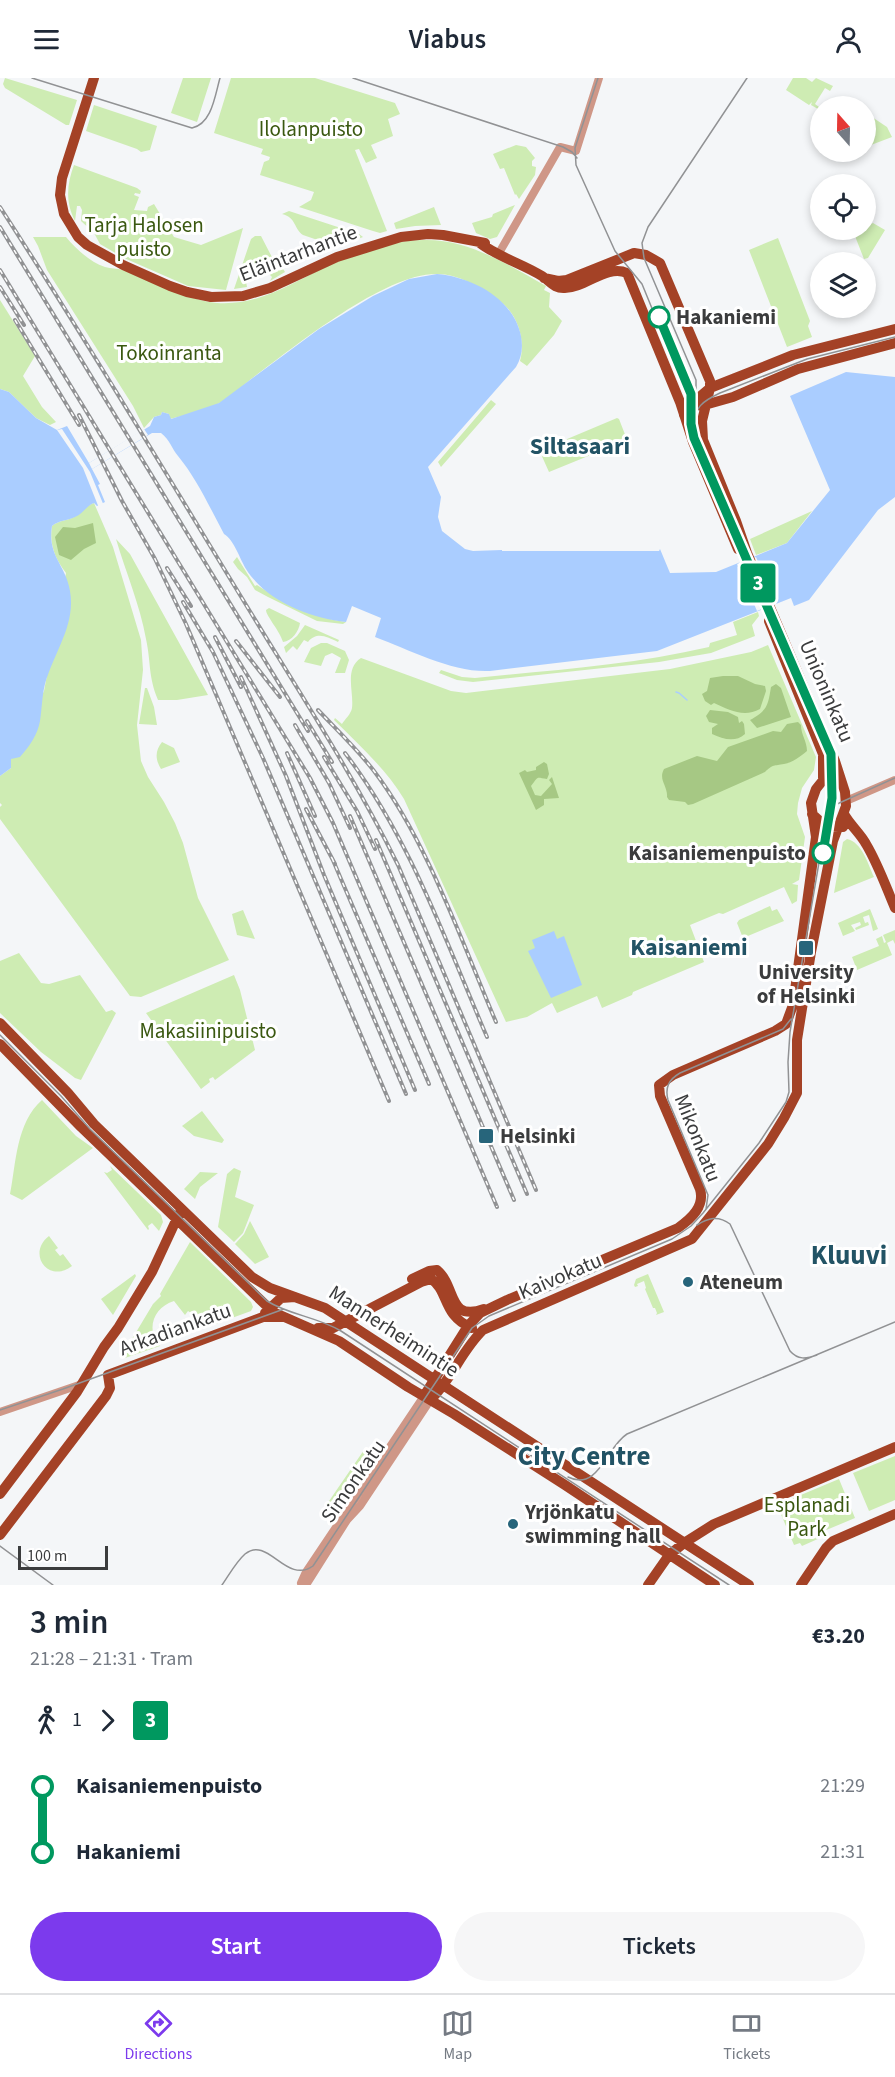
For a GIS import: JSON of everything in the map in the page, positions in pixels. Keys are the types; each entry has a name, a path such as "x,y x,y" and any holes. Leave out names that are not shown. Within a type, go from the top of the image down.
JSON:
{"main road":[{"name":"Eläintarhantie","path":"94,78 62,178 60,195 64,214 78,237 123,265 170,286 205,296 230,298 270,288 345,254 401,237 428,234 480,243 489,250 499,253 544,278 550,284 564,289 618,270 627,273 685,403"},
{"path":"544,278 567,280 634,253 642,254 660,263 709,376 711,388 700,429 766,607"},
{"path":"685,403 711,388 793,355 895,329"},
{"path":"685,403 705,405 733,397 798,369 895,343"},
{"path":"685,403 684,415 697,453 747,560"},
{"name":"Unioninkatu","path":"766,607 823,754 823,778"},
{"name":"Unioninkatu","path":"766,607 831,751 846,796 844,814 838,827"},
{"name":"Unioninkatu","path":"662,1081 786,1024 793,1005 816,837 812,798 823,778 828,774 833,774 846,796"},
{"path":"812,814 825,826 850,826"},
{"path":"844,814 850,826 861,836 869,849 895,908"},
{"name":"Kaivokatu","path":"428,1398 444,1386 474,1340 486,1329 687,1242 700,1231 768,1144 797,1093 799,1028 833,841 838,827"},
{"name":"Mannerheimintie","path":"0,1023 269,1309 282,1317 312,1327 339,1341 565,1485 716,1585"},
{"name":"Mannerheimintie","path":"0,1044 75,1121 168,1210 179,1214 252,1277 270,1287 325,1308 749,1585"},
{"name":"Mikonkatu","path":"662,1081 658,1088 660,1096 701,1192 702,1200 698,1209"},
{"name":"Kaivokatu","path":"428,1398 433,1379 468,1326 480,1313 678,1228 698,1209"},
{"path":"166,1237 168,1210"},
{"path":"107,1354 115,1334 152,1272 166,1237 179,1214"},
{"path":"435,1275 454,1317 468,1326 486,1329"},
{"path":"312,1327 331,1329 342,1319 435,1275 442,1276 454,1302 461,1310 471,1313 492,1306"},
{"name":"Arkadiankatu","path":"256,1320 281,1298 297,1296"},
{"name":"Arkadiankatu","path":"0,1535 106,1396 110,1388 108,1375 263,1317 282,1317"},
{"path":"0,1494 82,1384 104,1347 115,1334"},
{"path":"648,1585 669,1556 684,1543 720,1521 895,1447"},
{"path":"801,1585 833,1541 895,1514"}],"street":[{"path":"499,253 560,147 576,151 599,78"},
{"path":"846,796 895,780"},
{"path":"0,1412 82,1384"},
{"name":"Simonkatu","path":"304,1584 347,1520 360,1506 428,1398"}],"green space":[{"path":"5,78 77,100 69,125 5,88 3,84"},
{"path":"183,78 211,78 197,122 171,113"},
{"name":"Ilolanpuisto","path":"231,78 315,78 395,103 400,114 388,119 393,136 371,145 377,158 366,163 359,149 355,150 387,231 380,233 299,207 311,200 314,192 260,175 264,162 270,157 261,154 263,149 214,133"},
{"path":"793,78 806,78 812,82 816,78 833,86 830,91 825,88 820,96 810,96 809,105 786,90"},
{"path":"94,105 157,126 150,150 141,152 86,131"},
{"path":"876,120 887,127 892,137 876,143"},
{"path":"516,145 526,147 535,158 532,166 536,167 535,175 519,199 515,195 504,168 500,169 493,154"},
{"name":"Tarja Halosen puisto","path":"74,165 137,188 141,191 140,194 135,193 134,195 139,197 134,210 147,211 148,207 154,204 174,237 201,245 243,228 226,290 188,286 124,258 100,244 94,233 81,221 80,206 77,206 75,221 72,214 68,193"},
{"path":"515,205 497,237 490,239 476,233 472,223 492,217 493,214"},
{"path":"434,207 441,225 396,229 394,223"},
{"path":"289,211 363,237 338,247 303,235 290,218 282,214"},
{"path":"876,225 885,230 872,252 861,252 857,240 876,240"},
{"path":"261,236 275,263 280,264 285,272 270,281 272,277 266,271 260,274 250,271 245,276 247,287 234,289 251,239"},
{"name":"Tokoinranta","path":"33,237 66,237 84,255 99,265 128,271 189,297 217,303 248,301 263,296 291,285 332,264 377,248 400,242 441,241 488,255 546,286 544,290 550,293 549,307 562,321 554,335 527,366 520,361 521,335 515,319 505,305 476,286 453,276 436,274 415,277 367,298 342,313 220,403 170,419 169,414 162,412 144,428 133,406 47,270"},
{"path":"778,238 810,321 808,326 812,337 787,347 749,250"},
{"path":"0,300 35,356 23,376 42,407 56,422 50,425 36,418 9,392 0,389"},
{"path":"491,400 496,404 441,467 438,462"},
{"path":"617,418 626,437 625,441 549,472 541,450"},
{"path":"94,503 113,547 141,640 143,670 137,725 141,761 175,823 198,898 229,960 141,997 130,996 0,819 2,805 0,803 0,776 11,768 11,759 44,691 66,573 54,551 51,539 52,526 74,517"},
{"path":"812,511 787,543 756,555 750,539"},
{"path":"93,523 96,543 71,560 59,555 55,537 63,527 75,528"},
{"path":"116,539 130,554 208,695 177,700 158,700 140,614"},
{"path":"237,557 255,586 311,613 346,622 343,624 317,621 255,590 233,562"},
{"path":"269,608 300,623 292,638 283,642 267,613 266,610"},
{"path":"758,612 759,616 752,625 755,636 711,653 659,662 473,682 457,680 439,673 441,670 462,677 475,678 592,666 680,653 709,647 710,643 737,635 733,622"},
{"path":"305,625 339,640 338,642 319,636 308,642 304,640 297,650 293,646 286,653 284,647 297,636"},
{"path":"327,643 345,651 349,660 345,673 335,673 341,658 332,653 325,656 321,666 304,662 311,648"},
{"path":"768,645 816,757 814,770 802,788 798,803 797,814 805,837 799,880 792,884 798,885 797,901 792,904 784,887 723,914 719,913 690,925 704,962 633,992 632,995 602,1008 597,996 557,1013 552,1003 527,1017 506,1022 404,799 381,767 334,720 335,718 342,724 351,710 351,674 356,663 361,658 451,691 466,693 670,669 751,652"},
{"path":"738,676 765,686 766,691 760,709 742,713 714,703 711,705 705,701 702,694 707,691 710,678"},
{"path":"776,684 781,688 791,717 757,728 750,720 764,710 771,687"},
{"path":"145,688 147,688 154,707 157,725 139,724"},
{"path":"710,710 728,712 738,717 739,723 742,721 744,724 745,734 733,739 725,739 712,734 712,728 718,724 709,722 706,716"},
{"path":"798,722 801,725 807,751 793,761 772,766 765,772 693,804 688,805 685,802 669,800 667,797 662,776 664,769 697,756 717,761 728,747 773,731 781,732 787,724"},
{"path":"162,742 174,748 180,762 161,769 157,755"},
{"path":"544,762 547,764 549,774 547,779 538,778 531,786 535,795 541,796 552,784 549,780 552,777 559,798 544,799 544,805 536,810 519,773 525,770 527,772 536,770 536,767"},
{"path":"847,839 861,849 874,877 834,893 843,842"},
{"path":"770,906 772,911 777,909 784,921 743,938 737,923 739,920"},
{"path":"870,909 878,929 873,931 869,915 863,917 865,923 868,922 869,925 856,930 855,928 861,925 860,922 851,925 855,931 843,936 838,923"},
{"path":"243,910 255,939 237,935 232,914"},
{"path":"895,930 895,944 893,940 887,943 892,955 857,970 852,957 879,946 876,939 882,936 884,943 886,942 883,935"},
{"path":"19,953 41,983 49,984 80,975 106,1012 112,1010 116,1013 81,1080 75,1078 41,1052 0,1013 0,961"},
{"name":"Makasiinipuisto","path":"234,975 255,1050 215,1080 213,1077 209,1079 210,1082 201,1089 146,1013"},
{"path":"42,1100 76,1136 93,1148 22,1200 10,1194 18,1144 33,1109"},
{"path":"202,1111 224,1140 222,1143 194,1136 182,1126"},
{"path":"110,1166 161,1215 163,1222 159,1231 152,1223 148,1226 148,1230 104,1172 112,1170"},
{"path":"234,1168 241,1171 235,1197 254,1205 243,1233 234,1242 218,1227 227,1174"},
{"path":"200,1172 218,1173 200,1187 195,1199 184,1189"},
{"path":"250,1221 269,1257 255,1264 235,1244 244,1234"},
{"path":"49,1236 58,1248 55,1250 60,1256 63,1254 72,1266 63,1271 55,1271 43,1264 40,1251 42,1243"},
{"path":"190,1242 251,1302 253,1307 251,1311 210,1326 188,1311 185,1315 174,1301 161,1308 154,1319 153,1333 160,1346 125,1358 123,1354 153,1304 161,1296 160,1294"},
{"path":"135,1274 136,1276 113,1315 101,1299"},
{"path":"648,1274 664,1312 656,1315 644,1281 637,1284 638,1286 634,1285 636,1279"},
{"path":"364,1450 380,1455 342,1514 327,1504"},
{"name":"Esplanadi Park","path":"895,1456 895,1500 869,1511 853,1473"},
{"name":"Esplanadi Park","path":"839,1479 855,1518 824,1531 820,1538 802,1546 800,1543 794,1545 777,1505"}],"water":[{"path":"437,274 477,285 500,300 517,323 522,340 521,356 516,367 428,467 441,497 438,517 442,531 465,549 473,551 659,551 660,549 670,573 716,572 787,543 830,490 790,396 846,372 895,377 895,497 878,510 809,600 794,606 791,598 657,651 476,671 432,660 375,637 381,618 352,606 346,622 318,617 277,599 265,590 246,569 234,545 224,534 197,484 169,442 161,433 152,433 92,469 100,484 98,485 105,502 97,506 94,503 78,516 52,526 54,553 65,574 70,591 70,615 45,684 37,731 20,757 11,759 11,768 0,776 0,389 9,392 36,418 57,430 67,426 89,463 150,426 154,417 161,415 162,412 169,414 171,419 219,403 319,329 373,296 409,279"},
{"path":"554,931 557,939 564,936 582,985 551,998 528,951 535,948 532,940"}],"pier":[{"path":"62,429 90,472 104,506 99,508 83,468 57,430"},
{"path":"144,429 148,435 92,469 89,463"},
{"path":"756,557 776,603 757,611 737,564"}],"waterway":[{"path":"676,692 687,700"}],"tram line":[{"path":"32,78 192,128 204,121 208,115 220,78"},
{"path":"353,78 563,147 577,158"},
{"path":"222,1585 242,1557 253,1550 270,1554 294,1569 303,1570 313,1566 472,1328 489,1316 672,1239 691,1226 759,1143 786,1102 789,1092 790,1032 829,804 829,760 694,443 688,423 688,398 642,284 615,251 576,165 575,148 598,78"},
{"path":"688,409 696,393 696,380 644,258 642,243 648,227 747,78"},
{"name":"3","path":"659,317 691,394 691,424 694,438 831,754 832,798 823,853"},
{"path":"695,428 696,415 700,406 720,393 807,359 895,337"},
{"path":"828,815 837,804 895,778"},
{"path":"706,1209 708,1195 668,1100 668,1085 680,1073 783,1029 791,1019"},
{"path":"0,1035 61,1096 90,1129 267,1301 341,1331 729,1585"},
{"path":"697,1225 713,1218 730,1224 790,1351 802,1358 817,1355"},
{"path":"0,1410 284,1309"},
{"path":"568,1477 579,1480 595,1473 613,1448 627,1434 895,1322"},
{"path":"0,1546 53,1585"}],"railway":[{"path":"0,207 90,350 361,795 398,865 536,1190"},
{"path":"0,227 308,731"},
{"path":"0,270 310,778 333,823 497,1207"},
{"path":"0,287 24,325"},
{"path":"15,320 79,425"},
{"path":"79,415 122,501 155,559 186,624 389,1101"},
{"path":"167,568 191,606"},
{"path":"183,602 213,652 263,758 406,1094"},
{"path":"215,637 241,687"},
{"path":"236,641 280,697"},
{"path":"241,677 286,776 324,875 415,1090"},
{"path":"318,710 374,771 410,828 442,892 496,1022"},
{"path":"307,721 332,762"},
{"path":"295,725 329,783 350,828"},
{"path":"287,753 315,816"},
{"path":"345,753 389,820 425,890 487,1037"},
{"path":"324,757 357,811 375,849"},
{"path":"306,809 335,864"},
{"path":"350,816 514,1200"},
{"path":"376,840 527,1194"},
{"path":"332,858 429,1084"}],"place":[{"name":"Hakaniemi","path":"659,317"},
{"name":"Kaisaniemenpuisto","path":"823,853"},
{"name":"University of Helsinki","path":"806,948"},
{"name":"Helsinki","path":"486,1136"},
{"name":"Ateneum","path":"688,1282"},
{"name":"Yrjönkatu swimming hall","path":"513,1524"}],"district":[{"name":"Siltasaari","path":"580,446"},
{"name":"Kaisaniemi","path":"689,947"},
{"name":"Kluuvi","path":"849,1255"},
{"name":"City Centre","path":"584,1456"}]}
